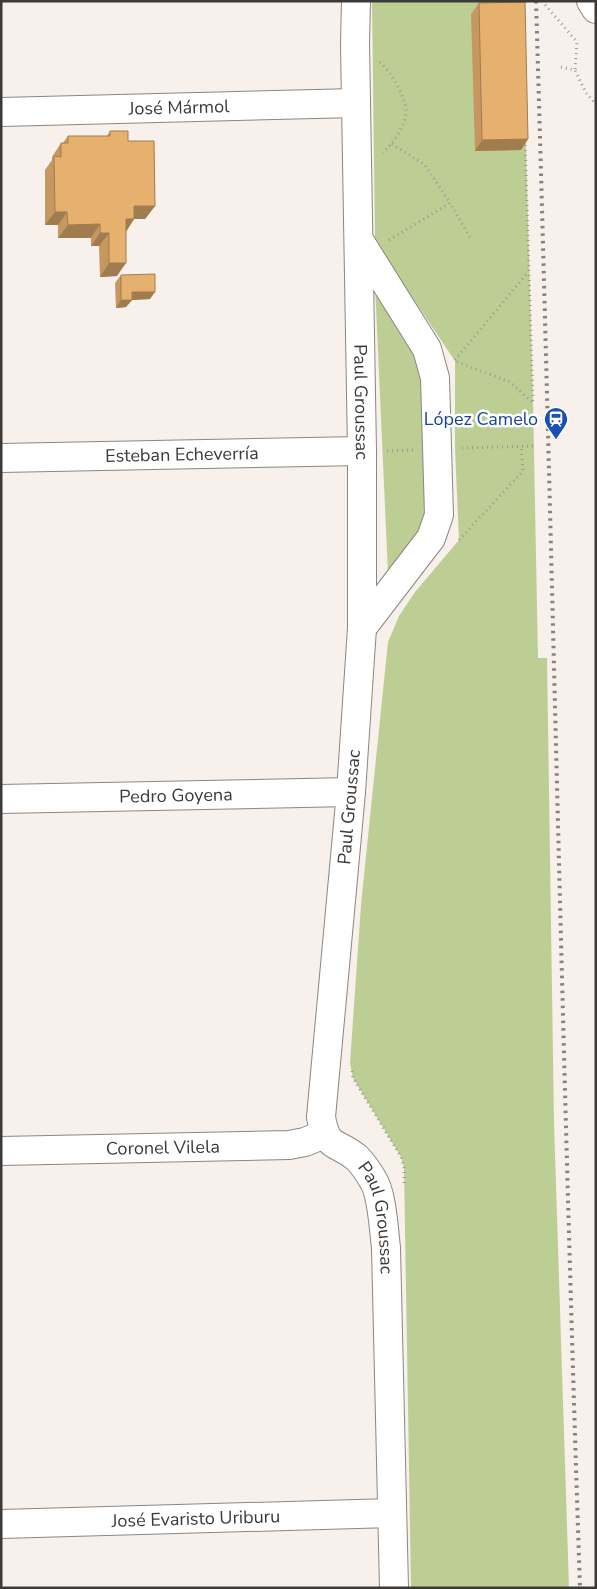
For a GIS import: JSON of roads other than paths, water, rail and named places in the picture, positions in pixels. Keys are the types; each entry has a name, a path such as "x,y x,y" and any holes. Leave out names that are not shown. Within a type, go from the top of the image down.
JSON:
{"street":[{"name":"Paul Groussac","path":"356,1 358,174 363,247 362,628 350,792 321,1117 324,1134 332,1144 356,1158 375,1182 379,1200 386,1248 394,1588"},
{"path":"591,1 596,9"},
{"name":"José Mármol","path":"1,112 356,103"},
{"path":"362,628 431,538 439,515 434,378 427,349 363,247"},
{"name":"Esteban Echeverría","path":"1,458 362,451"},
{"name":"Pedro Goyena","path":"1,799 350,792"},
{"name":"Coronel Vilela","path":"1,1151 289,1145 305,1142 324,1134"},
{"name":"José Evaristo Uriburu","path":"1,1524 392,1513"}],"railway":[{"path":"536,1 580,1588"}],"place":[{"name":"López Camelo","path":"556,440"}]}
